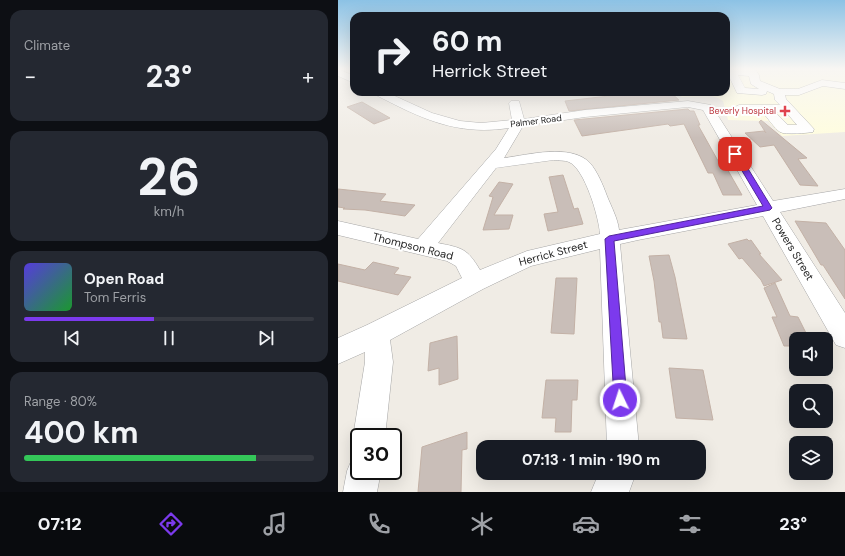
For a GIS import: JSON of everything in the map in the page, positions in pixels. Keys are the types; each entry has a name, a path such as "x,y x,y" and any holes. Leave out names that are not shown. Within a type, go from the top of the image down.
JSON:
{"street":[{"path":"770,92 784,101 808,129 784,129 748,100 784,101"},
{"path":"739,109 760,109 784,101 799,92"},
{"name":"Palmer Road","path":"386,96 409,107 461,126 519,123 688,104 700,105"},
{"path":"422,247 502,150 519,123 515,103"},
{"name":"Powers Street","path":"700,105 707,107 845,336"},
{"path":"491,164 563,156 575,159 584,166 596,189 608,226 623,440"},
{"name":"Herrick Street","path":"338,351 376,334 476,282 527,259 609,239 845,194"},
{"name":"Thompson Road","path":"338,228 459,257 466,263 476,282"},
{"path":"370,428 379,362 376,334"},
{"path":"360,492 362,480"},
{"path":"608,492 616,480"}],"shaded area":[{"path":"730,92 845,92 845,132 782,136 768,121 728,120 723,101 711,96 730,96"},
{"path":"681,96 711,96 682,97"}],"building":[{"path":"609,96 674,96 679,100 569,111 565,101"},
{"path":"362,102 390,118 374,124 347,107"},
{"path":"688,109 690,111 694,111 700,125 698,125 722,168 726,167 742,195 723,195 713,173 708,173 684,124 670,126 668,124 582,136 574,120"},
{"path":"761,120 807,158 798,159 818,186 800,185 774,145 760,147 745,133 764,131 766,133 759,122"},
{"path":"563,175 574,209 578,208 583,224 548,231 544,214 558,212 549,177"},
{"path":"499,182 513,184 494,215 513,215 509,229 483,230 493,197 489,196"},
{"path":"338,189 386,194 380,201 415,205 405,216 365,210 343,209 345,208 338,207"},
{"path":"795,221 826,223 845,250 845,299 823,265 821,265"},
{"path":"747,239 749,241 751,240 761,254 759,254 782,280 764,286 761,280 742,258 739,259 728,244"},
{"path":"669,255 675,277 687,339 663,338 661,322 659,322 649,256"},
{"path":"373,262 399,268 394,274 411,277 398,295 338,281 338,264 365,270"},
{"path":"556,278 577,278 574,334 551,333"},
{"path":"775,283 790,316 798,317 806,332 789,332 789,346 784,346 772,317 777,317 764,288"},
{"path":"457,336 458,379 439,385 439,368 428,371 430,343"},
{"path":"669,368 703,370 713,420 676,418"},
{"path":"546,380 578,380 577,400 572,400 571,432 555,432 556,418 542,418"},
{"path":"467,432 467,449 462,450 461,492 418,492 422,447"}],"place":[{"name":"Beverly Hospital","path":"785,111"}],"route":[{"path":"620,400 609,239 638,232 768,208 735,154"}]}
